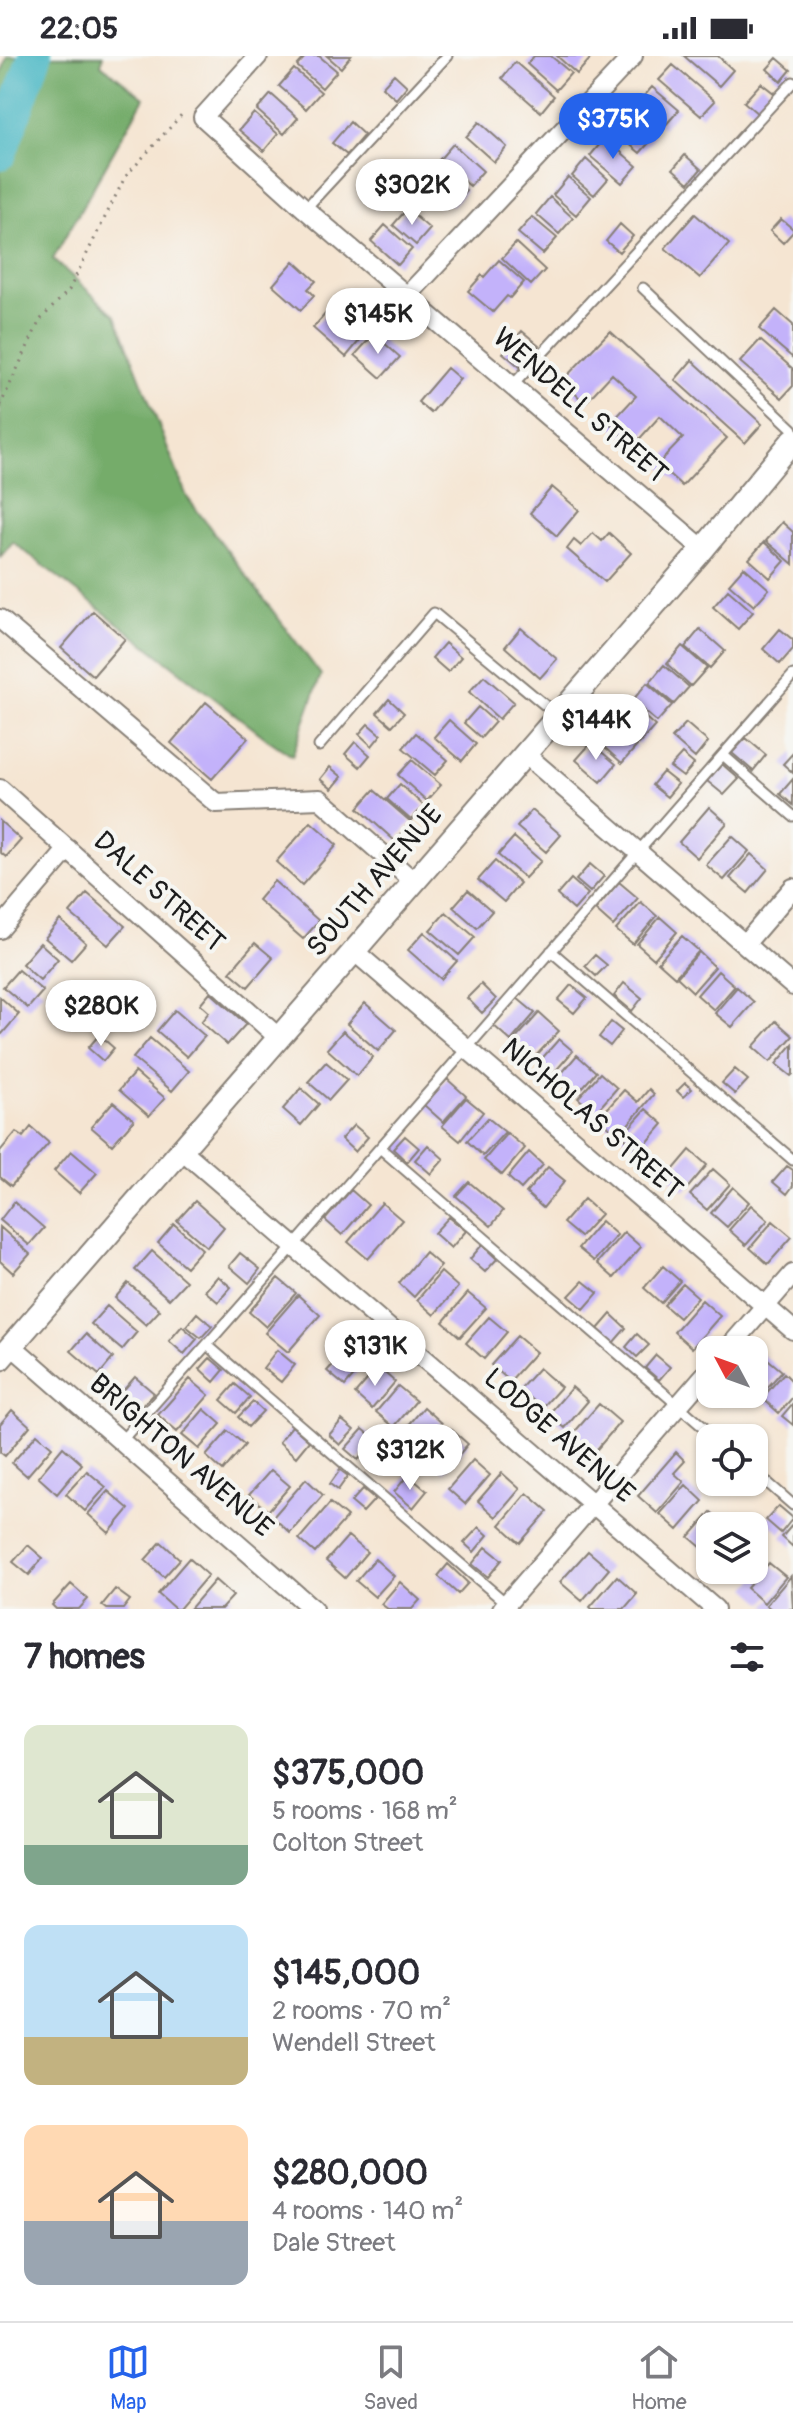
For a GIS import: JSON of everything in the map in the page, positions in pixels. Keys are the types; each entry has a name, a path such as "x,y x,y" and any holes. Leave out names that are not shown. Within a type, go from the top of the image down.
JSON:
{"street":[{"path":"203,117 258,56"},
{"path":"408,295 633,56"},
{"name":"WENDELL STREET","path":"203,117 305,209 703,549"},
{"name":"SOUTH AVENUE","path":"6,1352 703,549 793,440"},
{"path":"0,619 216,803 320,799 413,881"},
{"path":"525,754 793,986"},
{"name":"DALE STREET","path":"0,789 279,1038"},
{"path":"0,929 68,849"},
{"path":"745,944 793,888"},
{"name":"NICHOLAS STREET","path":"354,951 793,1330"},
{"name":"LODGE AVENUE","path":"182,1150 715,1609"},
{"path":"739,1336 793,1274"},
{"name":"BRIGHTON AVENUE","path":"6,1352 121,1441 313,1609"},
{"path":"507,1607 696,1385"}],"lane":[{"path":"305,209 447,56"},
{"path":"513,385 793,82"},
{"path":"643,288 793,429"},
{"path":"319,746 434,613 558,716"},
{"path":"121,1441 793,675"},
{"path":"723,755 793,816"},
{"path":"551,951 793,1160"},
{"path":"380,1148 699,1424"},
{"path":"207,1345 507,1607"},
{"path":"768,1483 793,1505"}],"path":[{"path":"0,406 40,320 69,290 125,177 193,102 203,117"}],"green space":[{"path":"7,56 103,56 101,64 144,98 53,259 116,316 187,497 321,675 292,756 13,542 0,557 0,79"}],"building":[{"path":"306,56 319,56 337,71 322,88 297,66"},
{"path":"327,56 351,56 341,68"},
{"path":"534,56 551,56 571,73 556,90 527,64"},
{"path":"557,56 587,56 590,59 577,74"},
{"path":"684,56 718,56 733,70 719,86"},
{"path":"777,58 791,70 781,82 767,69"},
{"path":"515,62 554,96 541,112 502,78"},
{"path":"673,65 715,101 701,116 659,80"},
{"path":"294,69 321,92 306,109 279,86"},
{"path":"394,74 407,86 396,99 382,87"},
{"path":"761,83 775,94 758,114 744,102"},
{"path":"652,87 679,110 663,128 637,104"},
{"path":"271,94 298,118 284,134 257,110"},
{"path":"254,113 278,134 264,151 239,130"},
{"path":"628,113 655,136 640,153 613,130"},
{"path":"350,122 364,135 347,155 332,143"},
{"path":"479,122 507,147 494,162 466,137"},
{"path":"605,138 637,166 622,183 590,156"},
{"path":"453,144 483,171 470,186 439,160"},
{"path":"685,155 701,169 689,183 673,169"},
{"path":"586,159 608,179 594,195 572,176"},
{"path":"443,170 466,190 452,206 429,186"},
{"path":"568,177 591,197 576,215 553,195"},
{"path":"550,197 573,218 559,234 536,214"},
{"path":"407,209 430,229 416,245 393,225"},
{"path":"695,214 729,244 700,278 665,248"},
{"path":"532,217 557,238 543,254 518,233"},
{"path":"781,219 793,229 783,243 770,231"},
{"path":"620,224 633,236 619,252 606,241"},
{"path":"385,225 412,249 398,265 371,241"},
{"path":"516,243 545,270 531,285 502,258"},
{"path":"499,260 524,282 493,312 468,291"},
{"path":"294,261 316,281 308,289 314,295 301,310 273,285"},
{"path":"776,310 793,325 793,358 759,329"},
{"path":"327,312 360,340 346,357 313,328"},
{"path":"522,331 539,345 520,367 503,353"},
{"path":"610,331 727,438 682,486 658,464 683,438 660,416 633,446 610,424 636,396 612,374 585,403 562,381"},
{"path":"374,334 400,357 381,378 355,355"},
{"path":"760,340 793,369 793,386 782,398 740,362"},
{"path":"692,360 762,424 745,443 675,380"},
{"path":"447,368 460,379 431,413 418,402"},
{"path":"552,487 579,510 557,536 530,513"},
{"path":"782,522 793,532 793,564 766,541"},
{"path":"593,533 602,541 609,533 631,553 605,582 567,549 574,540 581,546"},
{"path":"764,542 785,561 770,578 749,559"},
{"path":"744,567 769,589 754,606 729,584"},
{"path":"728,590 753,612 738,629 713,607"},
{"path":"93,611 125,639 93,676 61,648"},
{"path":"521,628 557,659 540,678 505,647"},
{"path":"700,629 725,651 710,668 685,647"},
{"path":"780,629 793,640 793,649 780,664 763,649"},
{"path":"445,643 461,657 448,672 432,658"},
{"path":"682,646 707,668 691,686 667,664"},
{"path":"664,665 689,687 674,704 649,683"},
{"path":"484,676 514,702 499,719 469,692"},
{"path":"647,683 672,705 657,722 632,701"},
{"path":"389,699 404,713 392,726 377,713"},
{"path":"206,702 248,738 212,779 171,743"},
{"path":"630,704 655,726 639,744 615,722"},
{"path":"478,707 495,722 481,738 464,723"},
{"path":"449,720 476,744 462,761 434,737"},
{"path":"686,723 708,742 695,758 672,738"},
{"path":"368,724 381,735 372,746 359,734"},
{"path":"612,724 637,746 622,763 597,741"},
{"path":"416,733 448,760 435,775 403,748"},
{"path":"746,738 766,755 753,771 732,753"},
{"path":"355,742 370,755 360,767 345,754"},
{"path":"591,743 616,764 601,782 576,760"},
{"path":"793,753 793,773 783,764"},
{"path":"682,754 694,764 683,777 670,767"},
{"path":"412,760 441,785 427,801 398,775"},
{"path":"722,764 739,779 724,795 707,781"},
{"path":"330,767 342,777 332,789 320,779"},
{"path":"663,772 678,784 667,797 652,785"},
{"path":"793,779 793,805 780,794"},
{"path":"400,784 424,806 411,820 387,799"},
{"path":"374,790 411,822 395,841 358,808"},
{"path":"709,807 727,823 697,858 679,842"},
{"path":"532,810 561,835 546,852 517,827"},
{"path":"0,821 21,840 6,857 0,852"},
{"path":"311,822 337,845 302,885 276,862"},
{"path":"732,836 749,851 724,880 706,865"},
{"path":"514,837 541,861 525,878 498,855"},
{"path":"751,854 768,869 748,893 730,878"},
{"path":"495,861 520,883 504,902 478,880"},
{"path":"590,864 604,876 590,892 576,880"},
{"path":"571,879 588,894 574,910 557,895"},
{"path":"274,881 319,921 303,939 258,900"},
{"path":"619,882 638,898 613,926 595,910"},
{"path":"468,890 492,911 477,928 453,907"},
{"path":"87,893 125,926 108,945 70,913"},
{"path":"641,902 657,916 633,944 616,930"},
{"path":"446,912 475,937 459,955 430,930"},
{"path":"660,917 677,932 654,959 637,944"},
{"path":"60,920 86,943 71,960 45,938"},
{"path":"424,932 457,961 441,979 408,950"},
{"path":"682,936 699,951 675,977 658,962"},
{"path":"40,943 58,959 40,980 22,964"},
{"path":"255,943 273,958 248,987 230,972"},
{"path":"699,952 715,967 693,992 677,977"},
{"path":"595,955 607,965 596,976 585,966"},
{"path":"18,970 43,991 28,1008 3,987"},
{"path":"718,971 735,986 714,1010 697,995"},
{"path":"624,983 642,998 632,1011 614,996"},
{"path":"481,984 496,999 482,1013 467,998"},
{"path":"571,985 587,998 574,1013 558,1000"},
{"path":"737,987 754,1002 732,1027 715,1013"},
{"path":"210,992 246,1024 227,1045 201,1022 209,1012 200,1004"},
{"path":"0,997 19,1014 2,1034 0,1033"},
{"path":"517,998 535,1013 511,1041 493,1025"},
{"path":"365,1003 396,1030 378,1051 347,1024"},
{"path":"175,1010 205,1036 187,1057 157,1031"},
{"path":"539,1013 559,1031 532,1060 512,1043"},
{"path":"776,1021 793,1036 770,1062 753,1047"},
{"path":"611,1022 622,1031 610,1046 599,1037"},
{"path":"343,1031 373,1057 357,1076 327,1049"},
{"path":"99,1035 114,1048 103,1061 88,1048"},
{"path":"150,1038 189,1071 172,1091 133,1058"},
{"path":"559,1039 573,1051 552,1075 538,1063"},
{"path":"793,1044 793,1074 791,1076 776,1064"},
{"path":"577,1055 596,1072 575,1096 556,1080"},
{"path":"326,1062 347,1080 329,1100 308,1082"},
{"path":"735,1069 748,1080 735,1094 722,1083"},
{"path":"135,1072 165,1098 149,1116 119,1090"},
{"path":"600,1073 617,1088 595,1113 578,1098"},
{"path":"447,1079 466,1096 443,1122 424,1105"},
{"path":"685,1083 692,1089 683,1097 677,1091"},
{"path":"301,1088 319,1104 301,1125 283,1109"},
{"path":"649,1089 654,1094 619,1135 599,1118 624,1090 638,1102"},
{"path":"466,1098 483,1112 460,1141 442,1126"},
{"path":"113,1102 134,1120 112,1145 91,1127"},
{"path":"646,1109 663,1124 640,1151 622,1136"},
{"path":"488,1118 505,1132 483,1156 467,1141"},
{"path":"354,1125 368,1137 355,1152 341,1139"},
{"path":"31,1127 49,1143 11,1186 0,1177 0,1151 16,1132 23,1137"},
{"path":"507,1133 525,1148 502,1175 484,1160"},
{"path":"405,1136 419,1148 407,1162 393,1149"},
{"path":"428,1145 444,1159 431,1174 415,1160"},
{"path":"690,1150 707,1165 685,1191 668,1176"},
{"path":"71,1151 97,1173 79,1193 54,1171"},
{"path":"529,1152 543,1165 521,1189 508,1177"},
{"path":"787,1166 793,1170 793,1186 787,1194 773,1182"},
{"path":"548,1167 565,1181 543,1208 526,1193"},
{"path":"713,1169 730,1184 707,1210 690,1195"},
{"path":"469,1182 503,1211 491,1226 456,1196"},
{"path":"733,1187 749,1202 727,1227 711,1213"},
{"path":"351,1190 368,1205 342,1235 325,1220"},
{"path":"584,1199 601,1214 580,1237 563,1223"},
{"path":"195,1201 224,1227 207,1247 177,1221"},
{"path":"14,1202 44,1228 29,1245 0,1220"},
{"path":"382,1203 402,1220 368,1259 348,1242"},
{"path":"751,1205 768,1220 746,1245 729,1230"},
{"path":"449,1217 466,1231 451,1248 434,1233"},
{"path":"601,1221 617,1235 594,1261 578,1248"},
{"path":"773,1221 792,1237 768,1264 750,1248"},
{"path":"174,1224 202,1249 186,1267 158,1243"},
{"path":"0,1227 30,1254 13,1273 0,1261"},
{"path":"624,1232 641,1247 614,1278 597,1263"},
{"path":"482,1245 497,1259 485,1272 470,1259"},
{"path":"152,1251 186,1281 169,1299 135,1270"},
{"path":"425,1252 441,1266 414,1297 399,1283"},
{"path":"240,1253 260,1269 249,1283 229,1266"},
{"path":"663,1266 680,1281 661,1303 644,1288"},
{"path":"441,1272 458,1287 434,1315 417,1300"},
{"path":"218,1276 231,1287 218,1302 205,1291"},
{"path":"278,1278 296,1293 266,1327 249,1312"},
{"path":"583,1281 598,1293 584,1309 569,1296"},
{"path":"128,1283 160,1310 146,1325 115,1298"},
{"path":"683,1284 698,1297 679,1318 664,1305"},
{"path":"468,1293 486,1308 460,1337 443,1322"},
{"path":"298,1295 320,1315 288,1352 265,1333"},
{"path":"702,1300 720,1316 702,1336 696,1336 692,1348 674,1332"},
{"path":"107,1306 137,1332 122,1350 91,1324"},
{"path":"197,1313 212,1326 201,1338 186,1326"},
{"path":"611,1314 626,1328 613,1343 598,1329"},
{"path":"489,1317 507,1332 484,1359 466,1343"},
{"path":"182,1326 197,1339 184,1354 169,1341"},
{"path":"86,1334 113,1358 99,1375 71,1351"},
{"path":"637,1334 649,1345 637,1357 626,1347"},
{"path":"517,1336 536,1352 510,1381 491,1365"},
{"path":"353,1342 370,1357 345,1386 327,1371"},
{"path":"277,1350 295,1365 281,1382 263,1368"},
{"path":"656,1355 670,1367 659,1380 645,1368"},
{"path":"210,1358 224,1370 214,1382 200,1369"},
{"path":"768,1359 782,1371 768,1387"},
{"path":"378,1367 395,1382 372,1409 355,1394"},
{"path":"539,1368 561,1387 542,1408 520,1389"},
{"path":"784,1373 793,1382 793,1397 779,1413 768,1403 768,1391"},
{"path":"135,1377 154,1393 139,1409 121,1393"},
{"path":"190,1379 209,1395 177,1432 158,1415"},
{"path":"235,1384 250,1397 236,1413 221,1400"},
{"path":"398,1386 416,1401 394,1427 376,1412"},
{"path":"572,1387 588,1401 565,1428 549,1414"},
{"path":"253,1402 263,1411 248,1427 238,1417"},
{"path":"793,1403 793,1425 782,1416"},
{"path":"599,1404 620,1422 592,1455 571,1436"},
{"path":"424,1407 442,1423 420,1448 402,1433"},
{"path":"204,1409 221,1424 199,1449 182,1435"},
{"path":"12,1410 30,1426 5,1456 0,1452 0,1424"},
{"path":"342,1420 354,1430 340,1445 329,1435"},
{"path":"292,1426 309,1441 296,1457 279,1442"},
{"path":"363,1429 376,1440 358,1460 345,1449"},
{"path":"451,1429 468,1444 444,1472 427,1456"},
{"path":"228,1431 245,1445 223,1471 206,1456"},
{"path":"37,1434 52,1447 27,1476 12,1463"},
{"path":"63,1447 82,1464 57,1494 38,1477"},
{"path":"676,1452 685,1461 674,1473 684,1482 657,1513 638,1496"},
{"path":"473,1460 490,1475 465,1504 448,1489"},
{"path":"271,1470 290,1486 268,1511 249,1495"},
{"path":"340,1470 348,1476 338,1490 330,1484"},
{"path":"87,1471 106,1487 85,1511 66,1494"},
{"path":"502,1473 520,1489 496,1517 478,1501"},
{"path":"408,1475 427,1491 413,1508 394,1492"},
{"path":"306,1479 323,1495 290,1533 273,1517"},
{"path":"686,1485 703,1501 678,1530 660,1514"},
{"path":"363,1489 375,1499 363,1512 351,1502"},
{"path":"108,1491 129,1509 109,1533 88,1514"},
{"path":"527,1493 548,1511 520,1543 500,1525"},
{"path":"330,1503 347,1517 315,1553 299,1539"},
{"path":"779,1506 793,1518 781,1533 768,1522"},
{"path":"793,1524 793,1547 782,1537"},
{"path":"479,1527 488,1535 474,1552 464,1543"},
{"path":"696,1529 696,1543 689,1537"},
{"path":"348,1536 367,1552 345,1578 326,1561"},
{"path":"161,1542 180,1559 164,1577 145,1560"},
{"path":"28,1545 43,1558 29,1575 13,1562"},
{"path":"486,1547 502,1560 488,1577 472,1564"},
{"path":"588,1551 609,1569 582,1601 560,1582"},
{"path":"189,1558 208,1575 179,1609 175,1609 158,1594"},
{"path":"375,1559 394,1576 375,1597 356,1581"},
{"path":"448,1564 468,1583 458,1594 438,1576"},
{"path":"768,1564 786,1577 764,1603 747,1588 751,1584 768,1584"},
{"path":"617,1576 637,1594 624,1609 592,1609 590,1607"},
{"path":"791,1576 793,1609 771,1609 766,1605"},
{"path":"215,1580 233,1596 221,1609 190,1609"},
{"path":"400,1582 420,1600 412,1609 388,1609 381,1604"},
{"path":"71,1584 88,1599 79,1609 56,1609 52,1605"},
{"path":"115,1589 130,1600 123,1609 107,1609 102,1605"}],"waterway":[{"path":"0,153 35,56"}]}
